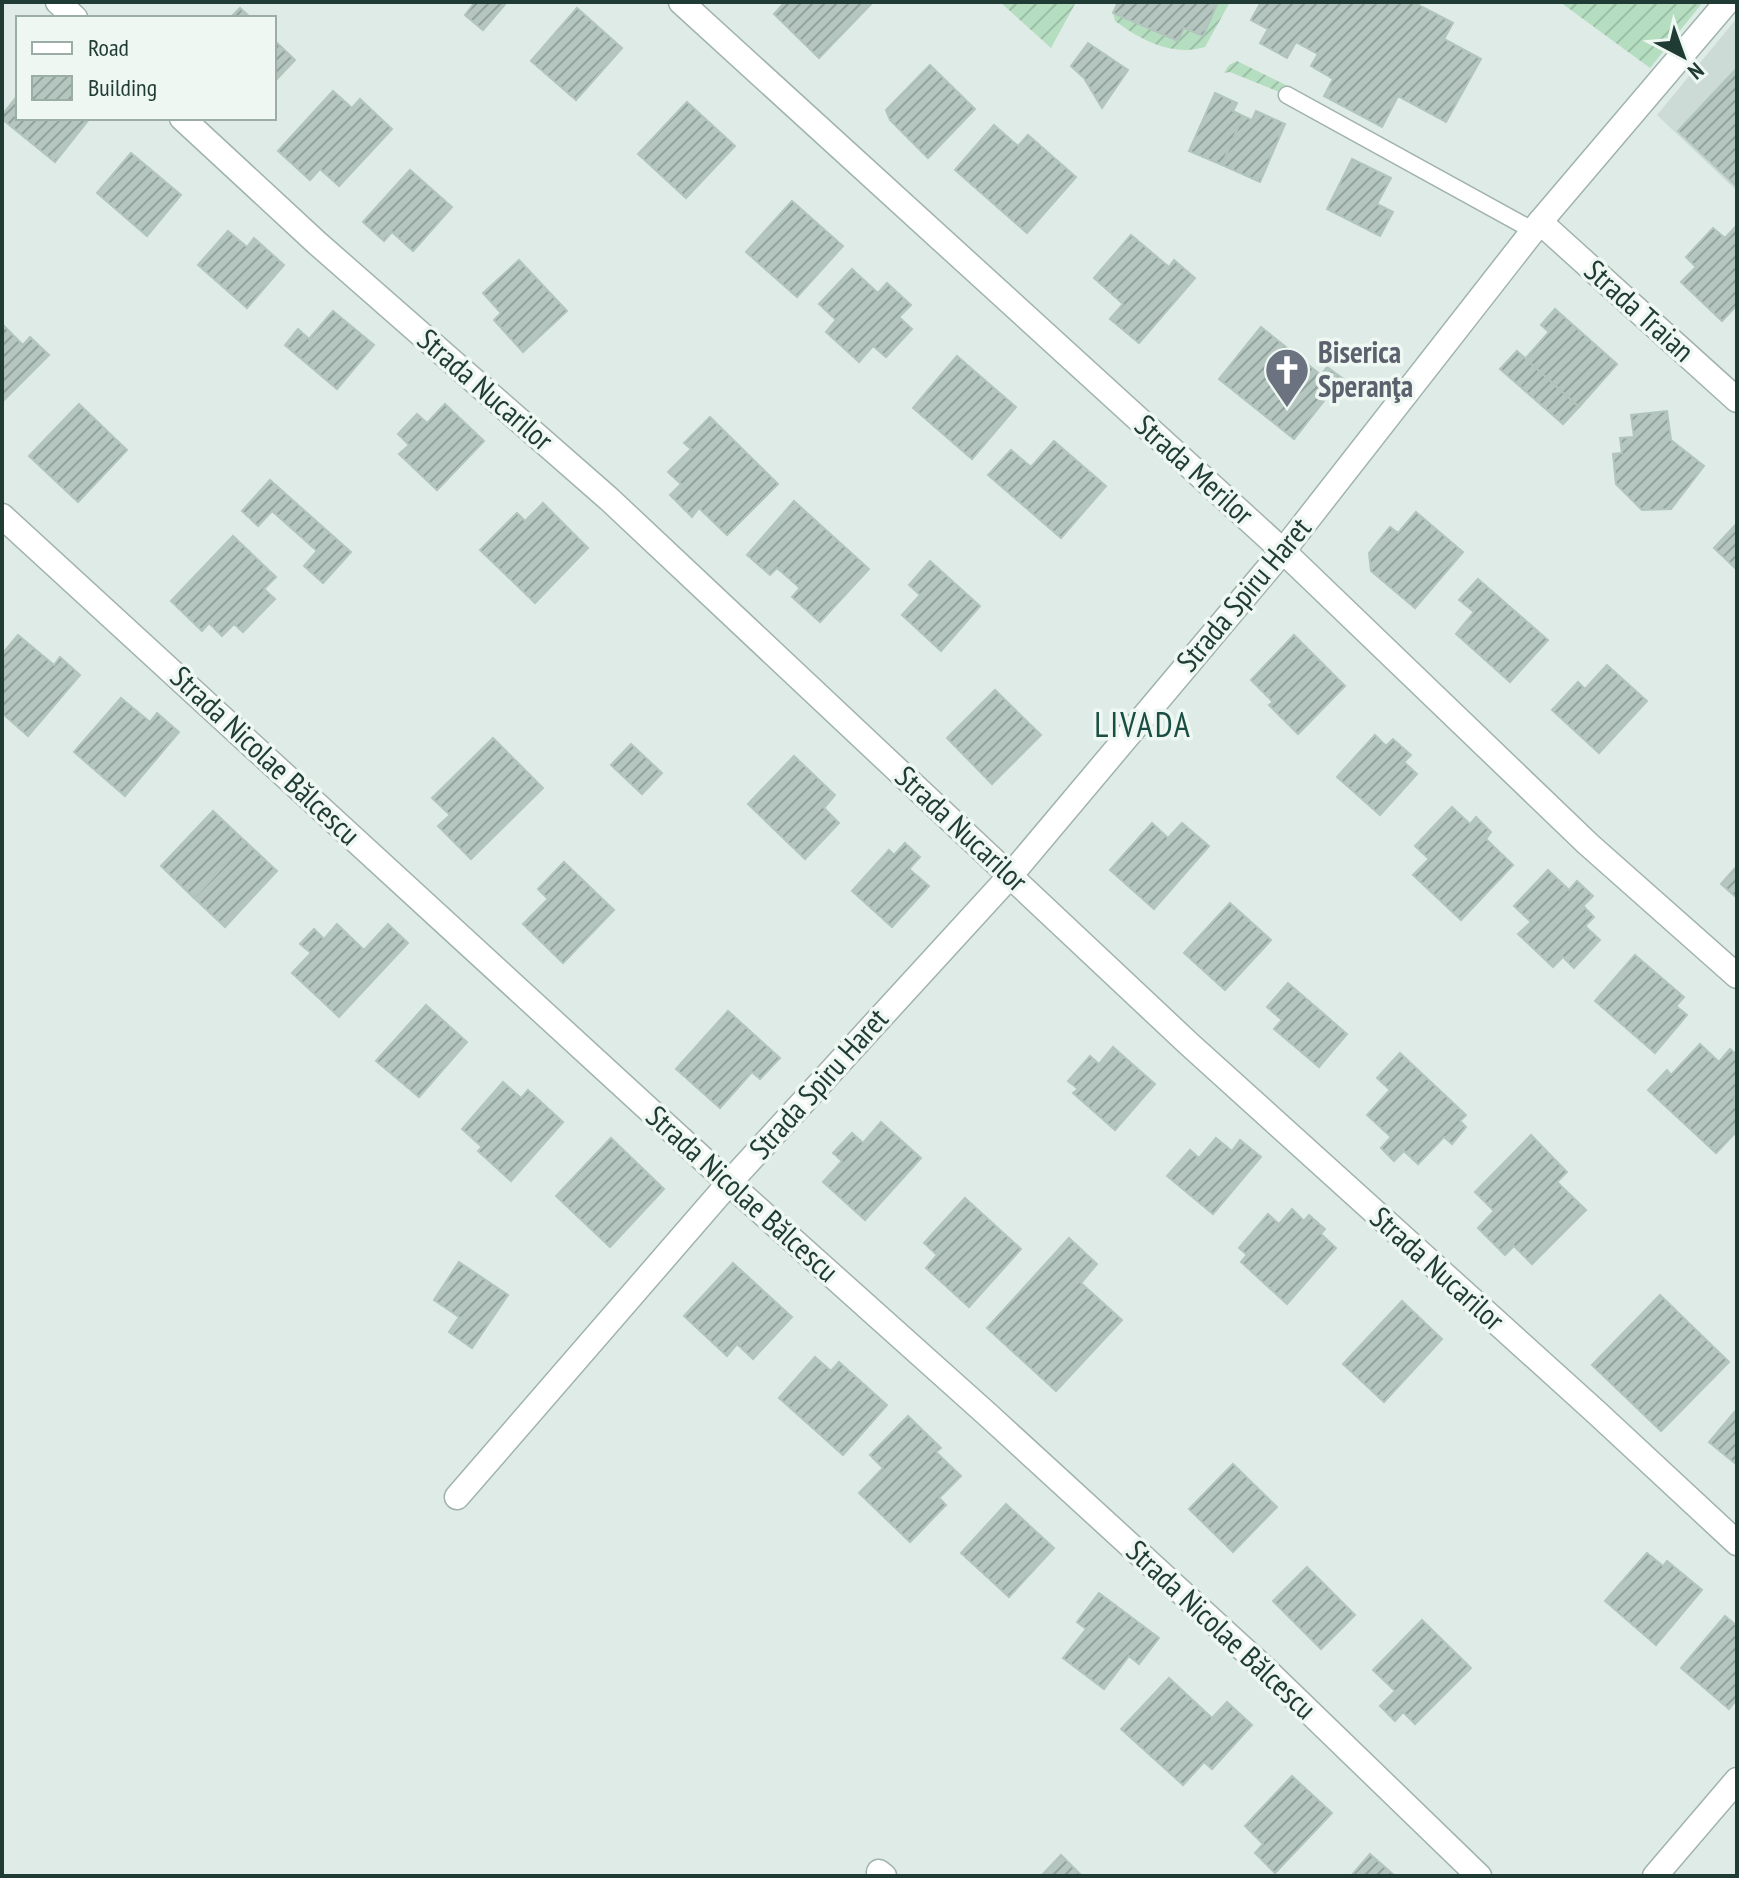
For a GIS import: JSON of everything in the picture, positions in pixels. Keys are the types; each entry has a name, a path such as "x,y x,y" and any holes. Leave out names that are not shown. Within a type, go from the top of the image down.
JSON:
{"street":[{"path":"58,2 73,16"},
{"name":"Strada Merilor","path":"681,2 1283,551 1588,844 1737,976"},
{"name":"Strada Spiru Haret","path":"457,1497 729,1183 1010,876 1283,551 1537,227 1727,2"},
{"name":"Strada Nucarilor","path":"184,120 317,243 609,499 1347,1189 1585,1401 1737,1543"},
{"name":"Strada Traian","path":"1537,227 1737,400"},
{"name":"Strada Nicolae Bălcescu","path":"2,516 729,1183 1263,1667 1479,1876"},
{"path":"1655,1876 1737,1780"}],"lane":[{"path":"1287,95 1537,227"}],"shaded area":[{"path":"1737,18 1737,191 1657,115"}],"green space":[{"path":"1000,2 1076,2 1051,48"},
{"path":"1218,2 1230,2 1205,47 1193,50 1169,48 1146,40 1115,21 1113,13 1178,41 1184,28"},
{"path":"1560,2 1703,2 1650,68"},
{"path":"1237,61 1292,88 1287,95 1230,72 1224,73 1229,65"}],"building":[{"path":"475,2 507,2 483,30 465,15"},
{"path":"785,2 873,2 819,58 774,14"},
{"path":"1118,2 1218,2 1203,36 1184,28 1178,41 1113,13"},
{"path":"1261,2 1413,2 1453,23 1444,39 1481,59 1446,122 1398,96 1382,127 1324,96 1333,79 1311,66 1318,54 1296,42 1287,58 1260,43 1268,29 1251,20"},
{"path":"240,8 249,16 232,16"},
{"path":"577,8 622,48 576,100 531,61"},
{"path":"276,42 295,60 276,80"},
{"path":"1088,43 1128,70 1102,108 1084,78 1071,66"},
{"path":"930,65 975,109 928,158 890,120 886,110"},
{"path":"1737,68 1737,187 1678,131"},
{"path":"333,91 352,108 360,99 392,129 339,186 320,169 310,180 278,151"},
{"path":"1215,93 1237,103 1233,111 1243,116 1222,165 1189,151"},
{"path":"16,98 16,120 88,120 55,162 2,119"},
{"path":"687,102 735,146 686,198 638,154"},
{"path":"1256,111 1285,124 1260,182 1222,165 1243,116 1252,120"},
{"path":"994,125 1018,146 1028,135 1076,177 1027,233 955,170"},
{"path":"131,153 181,195 147,236 97,193"},
{"path":"1352,159 1391,178 1377,204 1393,212 1380,236 1327,209"},
{"path":"410,170 452,207 413,251 392,232 384,241 363,222"},
{"path":"792,201 843,246 797,297 746,252"},
{"path":"1737,225 1737,305 1722,321 1681,282 1696,267 1686,257 1713,228 1725,238"},
{"path":"228,231 247,247 254,238 284,265 247,308 198,265"},
{"path":"1131,235 1169,267 1174,260 1195,278 1139,343 1110,319 1123,304 1094,278"},
{"path":"519,260 567,311 523,352 494,320 501,313 483,293"},
{"path":"852,269 878,293 887,283 911,305 899,317 912,329 886,357 873,346 859,362 826,332 836,320 819,304"},
{"path":"1555,309 1617,364 1579,407 1525,359 1549,332 1541,325"},
{"path":"333,311 374,345 337,389 285,345 298,329 309,339"},
{"path":"2,324 23,345 30,337 49,355 2,402"},
{"name":"Biserica Speranţa","path":"1261,327 1321,375 1327,367 1342,378 1294,439 1219,379"},
{"path":"1517,351 1579,407 1563,424 1500,369"},
{"path":"957,356 1016,407 972,459 913,408"},
{"path":"79,404 127,450 78,502 29,456"},
{"path":"445,404 484,441 437,490 399,454 409,445 398,434 417,414 427,423"},
{"path":"1667,411 1671,440 1704,466 1671,509 1642,510 1616,484 1613,454 1622,453 1620,438 1634,437 1631,415"},
{"path":"710,417 778,484 727,535 699,508 692,517 670,495 681,484 668,472 691,449 684,443"},
{"path":"1054,441 1106,486 1061,538 988,475 1011,450 1031,467"},
{"path":"270,480 351,552 323,583 304,566 317,551 272,511 258,526 242,511"},
{"path":"794,501 869,569 820,622 792,597 800,588 777,568 770,575 747,555"},
{"path":"543,503 588,548 535,603 480,550 517,513 525,521"},
{"path":"1416,512 1463,552 1415,608 1371,571 1369,553 1390,527 1398,533"},
{"path":"1737,523 1737,570 1714,548"},
{"path":"233,536 276,577 264,589 275,599 243,632 234,624 222,636 209,623 202,631 171,601"},
{"path":"930,561 980,606 941,651 902,615 920,595 909,585"},
{"path":"1478,579 1548,640 1510,682 1456,634 1474,612 1459,600"},
{"path":"18,635 54,665 60,657 80,675 28,736 2,713 2,654"},
{"path":"1294,635 1345,686 1298,734 1269,705 1273,702 1251,680"},
{"path":"1607,665 1647,701 1599,753 1552,710 1578,682 1585,689"},
{"path":"995,690 1041,735 992,784 947,738"},
{"path":"121,698 150,722 157,713 179,732 125,796 74,752"},
{"path":"1375,735 1386,746 1393,739 1411,755 1404,762 1417,774 1380,815 1337,777"},
{"path":"493,738 543,788 471,859 438,826 450,815 432,798"},
{"path":"631,744 662,773 642,794 611,765"},
{"path":"794,756 835,795 824,808 839,823 805,859 748,804"},
{"path":"1452,807 1470,824 1476,817 1491,832 1486,839 1513,865 1461,920 1413,875 1429,859 1415,846"},
{"path":"213,811 246,842 194,898 161,866"},
{"path":"1152,823 1168,838 1182,823 1209,846 1154,909 1110,870"},
{"path":"246,842 277,871 225,927 194,898"},
{"path":"905,843 920,857 909,869 929,886 892,927 852,891 889,850 894,855"},
{"path":"564,862 614,910 563,963 523,924 548,899 538,889"},
{"path":"1737,866 1737,898 1721,884"},
{"path":"1548,870 1569,890 1577,881 1593,896 1583,906 1594,917 1585,926 1600,940 1574,968 1563,957 1553,967 1518,934 1531,922 1514,906"},
{"path":"1230,903 1271,940 1225,990 1184,953"},
{"path":"337,924 364,950 388,924 408,943 339,1017 292,973 311,953 300,944 314,929 324,939"},
{"path":"1635,955 1684,997 1676,1006 1687,1015 1655,1053 1595,1001"},
{"path":"1288,983 1347,1034 1319,1067 1274,1029 1282,1020 1267,1007"},
{"path":"426,1005 467,1042 419,1097 376,1061"},
{"path":"728,1011 780,1058 760,1079 752,1072 720,1108 676,1069"},
{"path":"1700,1044 1719,1062 1730,1049 1737,1055 1737,1095 1734,1099 1737,1102 1737,1131 1716,1153 1648,1090 1667,1070 1671,1075"},
{"path":"1113,1047 1155,1084 1115,1130 1073,1093 1078,1089 1068,1081 1090,1056 1099,1064"},
{"path":"1400,1053 1466,1115 1460,1121 1466,1127 1452,1144 1444,1137 1418,1164 1404,1151 1394,1161 1381,1148 1391,1137 1367,1115 1390,1090 1377,1078"},
{"path":"503,1082 521,1098 528,1090 563,1122 511,1181 478,1151 482,1147 462,1129"},
{"path":"881,1122 921,1158 865,1220 823,1182 842,1161 833,1153 852,1133 863,1143"},
{"path":"1531,1135 1567,1172 1557,1182 1586,1210 1532,1264 1514,1246 1505,1255 1478,1228 1494,1211 1475,1192"},
{"path":"611,1138 664,1189 610,1247 556,1196"},
{"path":"1216,1138 1232,1151 1240,1140 1261,1157 1213,1214 1167,1176 1190,1150 1199,1158"},
{"path":"965,1198 1021,1249 969,1307 926,1268 937,1255 924,1243"},
{"path":"1292,1209 1304,1221 1309,1215 1325,1229 1321,1234 1336,1248 1287,1304 1241,1262 1247,1255 1239,1248 1268,1214 1279,1224"},
{"path":"1069,1238 1097,1264 1081,1283 1122,1320 1056,1391 987,1328"},
{"path":"459,1262 508,1295 472,1348 449,1332 459,1317 434,1300"},
{"path":"733,1263 792,1317 753,1359 737,1344 727,1356 684,1316"},
{"path":"1660,1295 1729,1362 1661,1431 1592,1365"},
{"path":"1402,1301 1442,1339 1384,1402 1343,1364"},
{"path":"815,1357 831,1371 839,1362 887,1405 843,1455 779,1398"},
{"path":"1737,1409 1737,1465 1709,1442"},
{"path":"908,1416 941,1448 936,1452 961,1476 939,1498 946,1505 910,1542 859,1493 883,1468 870,1455"},
{"path":"1233,1464 1277,1507 1233,1552 1189,1509"},
{"path":"1006,1504 1054,1548 1009,1597 961,1553"},
{"path":"1647,1553 1663,1566 1667,1561 1702,1590 1656,1645 1605,1601"},
{"path":"1307,1567 1355,1615 1321,1649 1273,1601"},
{"path":"1099,1593 1159,1638 1139,1664 1129,1656 1104,1689 1063,1658 1086,1629 1077,1622"},
{"path":"1725,1616 1737,1626 1737,1699 1729,1709 1681,1668"},
{"path":"1422,1620 1471,1668 1415,1724 1403,1712 1395,1721 1380,1706 1395,1691 1373,1670"},
{"path":"1169,1678 1212,1718 1227,1702 1252,1725 1212,1769 1204,1762 1183,1785 1121,1729"},
{"path":"1292,1776 1332,1813 1275,1873 1255,1853 1263,1844 1245,1826"},
{"path":"1370,1854 1395,1876 1351,1876"},
{"path":"1061,1855 1082,1876 1041,1876"}],"place":[{"name":"Biserica Speranţa","path":"1287,409"}],"district":[{"name":"LIVADA","path":"1143,725"}]}
